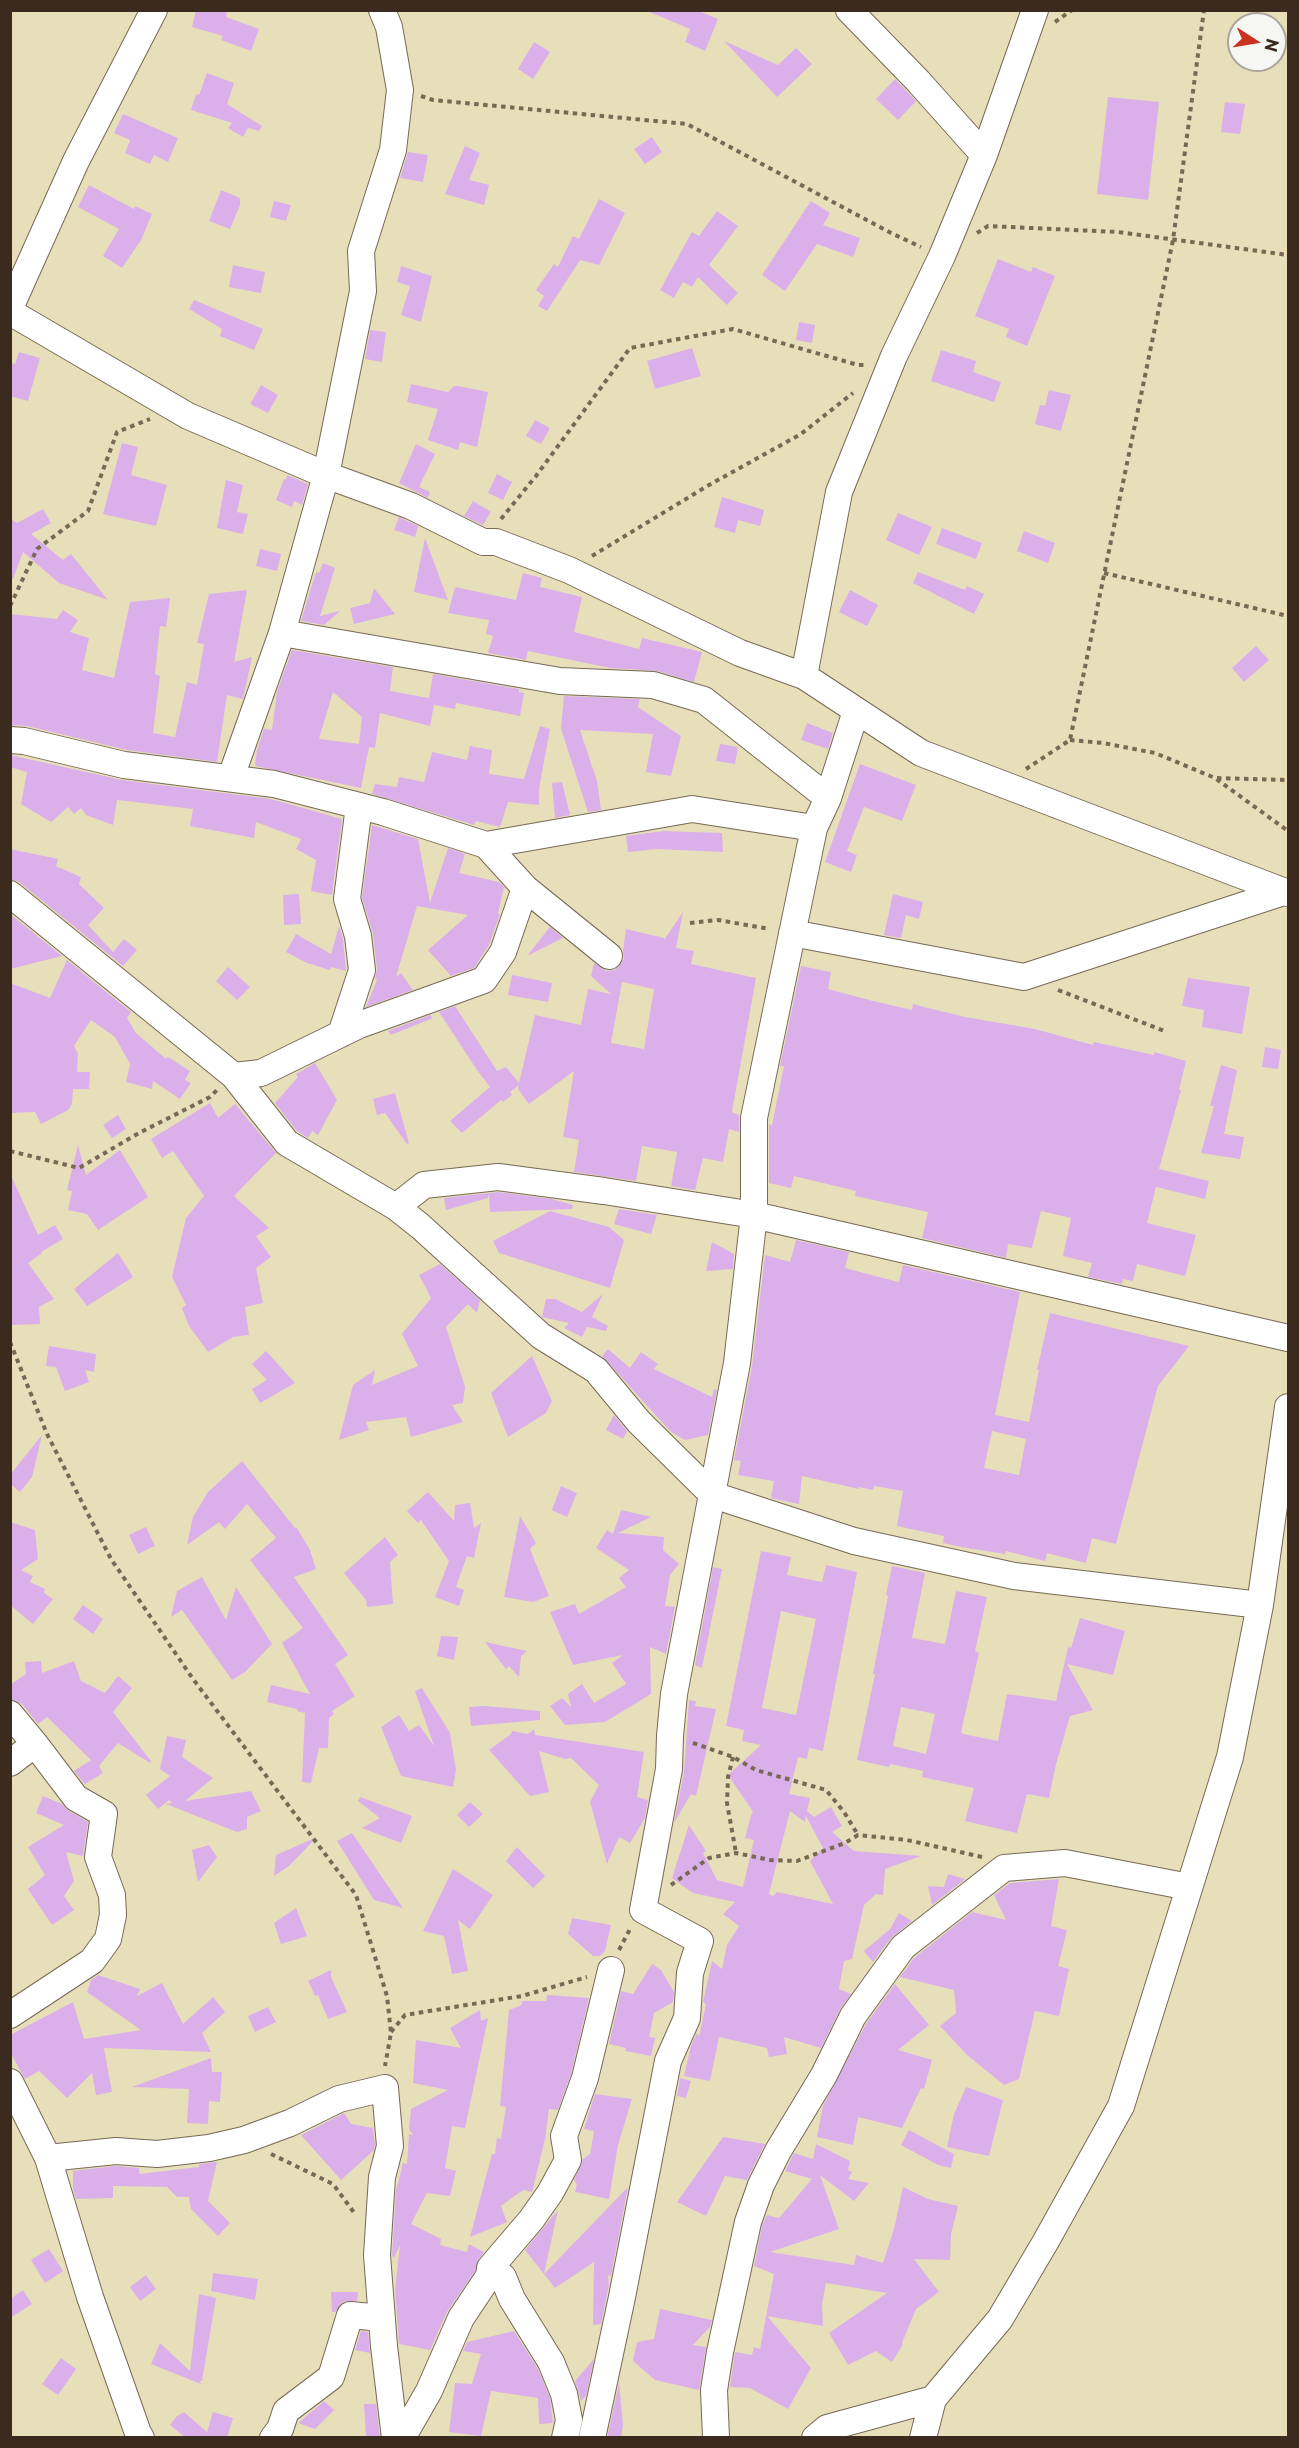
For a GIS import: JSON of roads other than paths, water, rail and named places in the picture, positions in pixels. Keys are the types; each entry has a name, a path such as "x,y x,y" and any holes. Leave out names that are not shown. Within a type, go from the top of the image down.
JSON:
{"street":[{"path":"154,10 146,30 76,161 10,310 176,410 326,475 411,506 483,542 496,542 569,570 740,653 804,676 921,753 1286,893"},
{"path":"231,777 282,633 326,475 363,291 361,250 393,150 400,90 389,27 382,10"},
{"path":"849,10 918,81 984,155"},
{"path":"804,676 838,492 891,363 942,256 984,155 1035,10"},
{"path":"282,633 560,681 653,685 704,700 828,798"},
{"path":"592,2438 668,2061 687,2018 690,1973 700,1941 643,1910 664,1808 674,1694 737,1363 754,1215 754,1118 814,828 828,798 856,711"},
{"path":"10,740 24,741 124,765 274,784 359,806 486,845 692,809 814,828"},
{"path":"341,1034 362,970 358,936 347,899 359,806"},
{"path":"486,845 525,888 609,956"},
{"path":"234,1076 261,1073 359,1025 484,980 503,952 525,888"},
{"path":"792,933 1024,977 1286,893"},
{"path":"10,894 234,1076 287,1143 396,1207 541,1336 596,1370 639,1422 713,1495 854,1541 1014,1576 1260,1605"},
{"path":"396,1207 424,1185 498,1177 603,1191 754,1215 1288,1338"},
{"path":"923,2438 933,2399 1000,2319 1121,2106 1166,1968 1230,1757 1260,1605 1288,1407"},
{"path":"10,1714 76,1798 104,1814 98,1857 111,1895 114,1915 108,1939 92,1961 10,2015"},
{"path":"10,1763 35,1744"},
{"path":"716,2438 714,2390 748,2222 761,2185 824,2075 853,2016 903,1947 1004,1868 1065,1863 1189,1887"},
{"path":"402,2438 429,2391 461,2318 489,2276 490,2268 531,2220 550,2193 568,2160 564,2136 585,2078 610,1970"},
{"path":"10,2082 48,2157 90,2297 141,2438"},
{"path":"48,2157 116,2151 157,2154 208,2148 290,2123 339,2099 385,2088 390,2146 382,2177 377,2254 395,2438"},
{"path":"490,2268 502,2277 512,2299 551,2362 564,2394 569,2420 565,2438"},
{"path":"273,2438 280,2429 286,2410 331,2377 350,2315 382,2318"},
{"path":"815,2438 827,2428 933,2399"}]}
